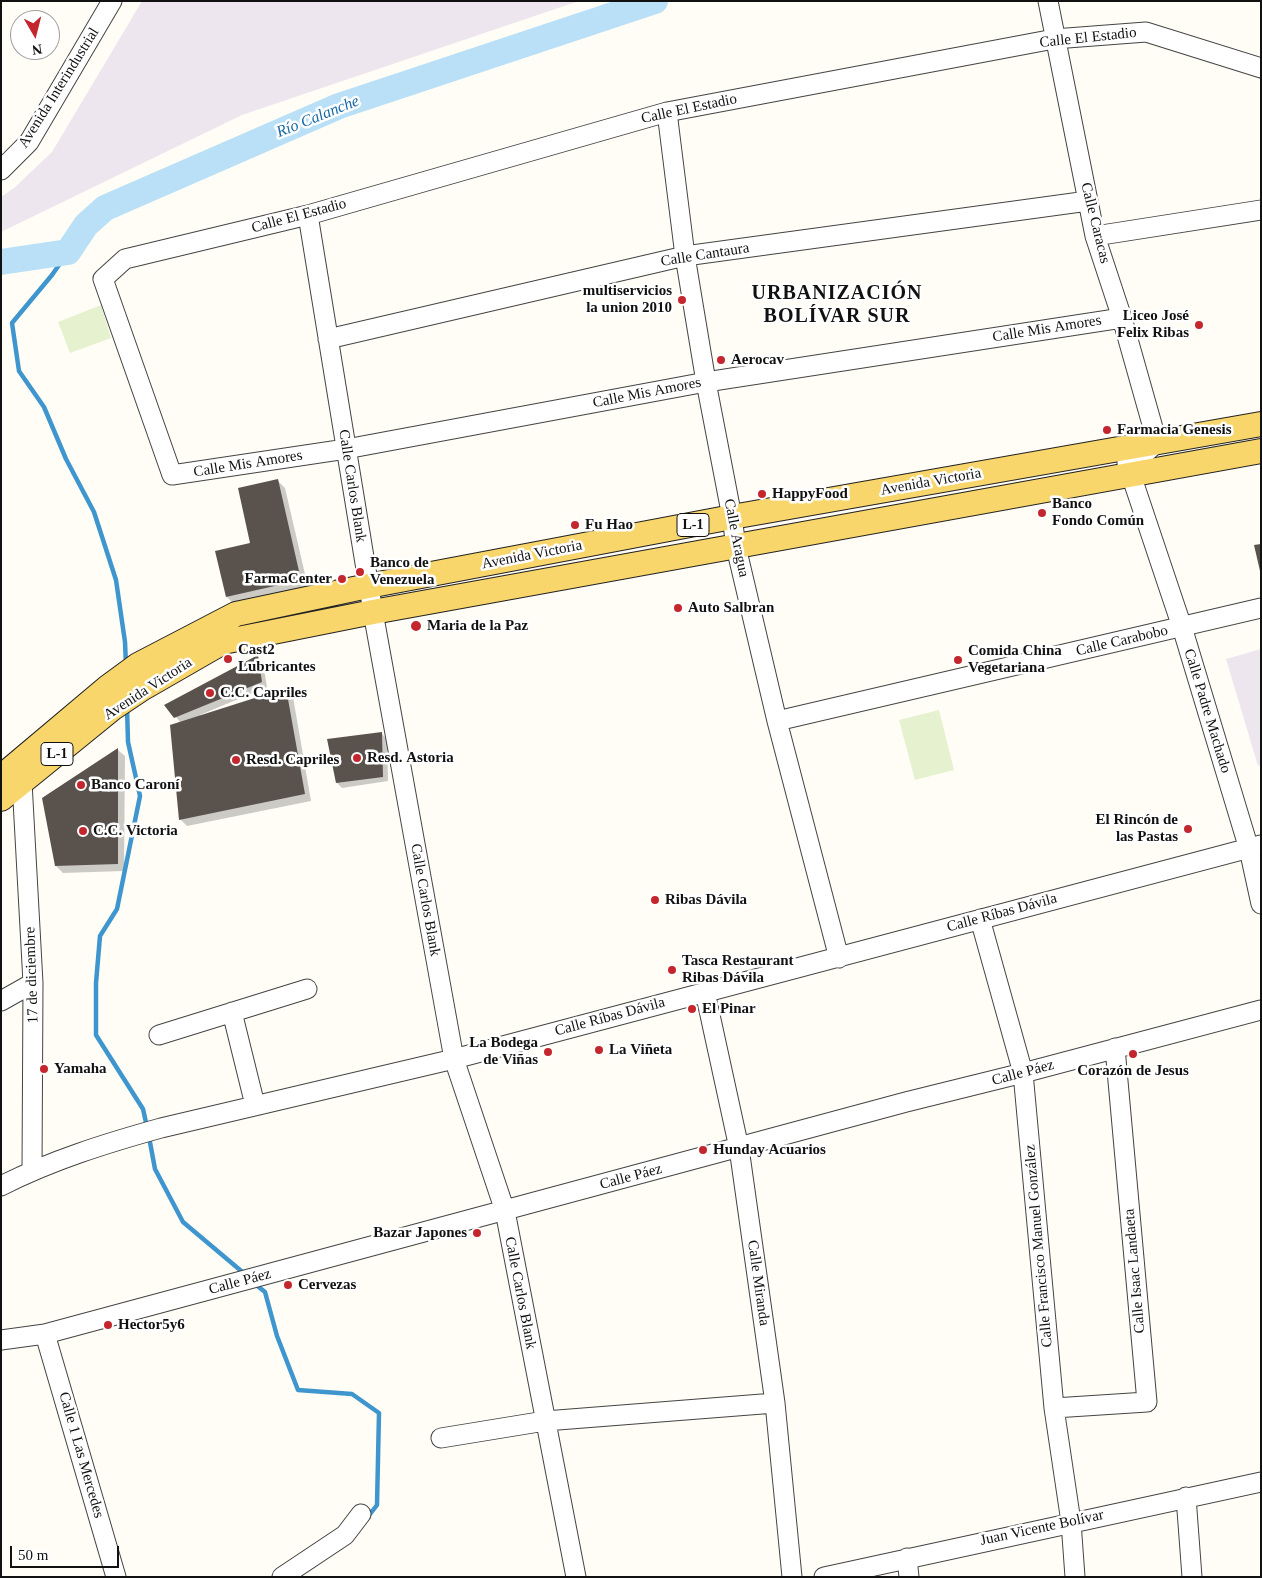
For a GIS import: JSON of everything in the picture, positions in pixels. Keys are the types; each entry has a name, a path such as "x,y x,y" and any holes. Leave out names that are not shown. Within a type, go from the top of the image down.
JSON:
{"main road":[{"name":"Avenida Victoria","path":"111,698 143,688 223,642 373,612 736,547 1127,462 1157,442 1261,424"},
{"name":"Avenida Victoria","path":"1,799 12,779 111,698 138,665 236,614 368,586 732,518 1127,462 1261,451"}],"street":[{"name":"Avenida Interindustrial","path":"1,170 29,142 112,1"},
{"name":"Calle Caracas","path":"1048,1 1054,39 1095,236 1122,318 1157,442"},
{"name":"Calle El Estadio","path":"172,475 104,278 125,259 308,215 667,112 1054,39 1146,32 1261,68"},
{"name":"Calle Aragua","path":"667,112 685,256 736,547 777,721 839,958"},
{"name":"Calle Cantaura","path":"328,339 685,256 1088,201"},
{"path":"1095,236 1261,210"},
{"name":"Calle Carlos Blank","path":"308,215 368,586 454,1059 504,1210 576,1577"},
{"name":"Calle Mis Amores","path":"172,475 346,449 706,382 1122,318"},
{"name":"Calle Padre Machado","path":"1127,462 1255,847 1261,904"},
{"name":"Calle Carabobo","path":"777,721 1261,608"},
{"name":"17 de diciembre","path":"12,779 33,983 32,1170"},
{"name":"Calle Ríbas Dávila","path":"1,1186 32,1170 161,1128 454,1059 1255,847"},
{"name":"Calle Francisco Manuel González","path":"980,919 1023,1073 1054,1408 1071,1522 1074,1577"},
{"path":"1,1001 33,983"},
{"path":"158,1035 308,989"},
{"name":"Calle Miranda","path":"705,992 739,1148 775,1403 792,1577"},
{"name":"Calle Páez","path":"1,1340 45,1334 906,1102 1261,1010"},
{"path":"232,1012 255,1105"},
{"name":"Calle Isaac Landaeta","path":"1054,1408 1147,1402 1115,1048"},
{"name":"Calle 1 Las Mercedes","path":"45,1334 116,1577"},
{"path":"441,1438 545,1421 775,1403"},
{"name":"Juan Vicente Bolívar","path":"824,1577 1261,1482"},
{"path":"1186,1498 1192,1577"},
{"path":"282,1577 345,1535 361,1514"},
{"path":"907,1558 910,1577"}],"shaded area":[{"path":"142,1 579,1 242,115 1,232 1,197 14,188 52,152"},
{"path":"1261,649 1261,765 1258,766 1226,659"}],"green space":[{"path":"101,305 111,338 70,353 58,322"},
{"path":"939,710 954,770 915,780 899,720"}],"building":[{"path":"278,479 301,580 226,597 215,551 250,543 238,488"},
{"path":"1261,544 1261,571 1260,571 1254,545"},
{"name":"C.C. Capriles","path":"258,655 262,682 174,718 164,705"},
{"name":"Resd. Capriles","path":"286,688 305,794 179,820 170,725"},
{"name":"Resd. Astoria","path":"382,732 383,777 336,783 327,739"},
{"name":"C.C. Victoria","path":"118,748 118,864 55,866 42,798"}],"waterway":[{"name":"Río Calanche","path":"1,262 68,252 86,225 105,208 339,106 655,1"},
{"path":"68,252 52,275 12,323 19,371 44,407 66,459 94,512 116,580 125,642 126,665"},
{"path":"127,707 128,742 140,796 117,909 100,936 96,983 96,1035 143,1109 147,1127"},
{"path":"149,1137 155,1169 183,1222 246,1275"},
{"path":"255,1284 265,1292 277,1336 298,1390 352,1394 379,1413 377,1505 367,1518"}],"place":[{"name":"multiservicios la union 2010","path":"682,300"},
{"name":"Liceo José Felix Ribas","path":"1199,325"},
{"name":"Aerocav","path":"721,360"},
{"name":"Farmacia Genesis","path":"1107,430"},
{"name":"HappyFood","path":"762,494"},
{"name":"Banco Fondo Común","path":"1042,513"},
{"name":"Fu Hao","path":"575,525"},
{"name":"Banco de Venezuela","path":"360,572"},
{"name":"FarmaCenter","path":"342,579"},
{"name":"Auto Salbran","path":"678,608"},
{"name":"Maria de la Paz","path":"416,626"},
{"name":"Cast2 Lubricantes","path":"228,659"},
{"name":"Comida China Vegetariana","path":"958,660"},
{"name":"C.C. Capriles","path":"210,693"},
{"name":"Resd. Astoria","path":"357,758"},
{"name":"Resd. Capriles","path":"236,760"},
{"name":"Banco Caroní","path":"81,785"},
{"name":"El Rincón de las Pastas","path":"1188,829"},
{"name":"C.C. Victoria","path":"83,831"},
{"name":"Ribas Dávila","path":"655,900"},
{"name":"Tasca Restaurant Ribas Dávila","path":"672,970"},
{"name":"El Pinar","path":"692,1009"},
{"name":"La Viñeta","path":"599,1050"},
{"name":"La Bodega de Viñas","path":"548,1052"},
{"name":"Corazón de Jesus","path":"1133,1054"},
{"name":"Yamaha","path":"44,1069"},
{"name":"Hunday Acuarios","path":"703,1150"},
{"name":"Bazar Japones","path":"477,1233"},
{"name":"Cervezas","path":"288,1285"},
{"name":"Hector5y6","path":"108,1325"}],"district":[{"name":"URBANIZACIÓN BOLÍVAR SUR","path":"837,306"}]}
